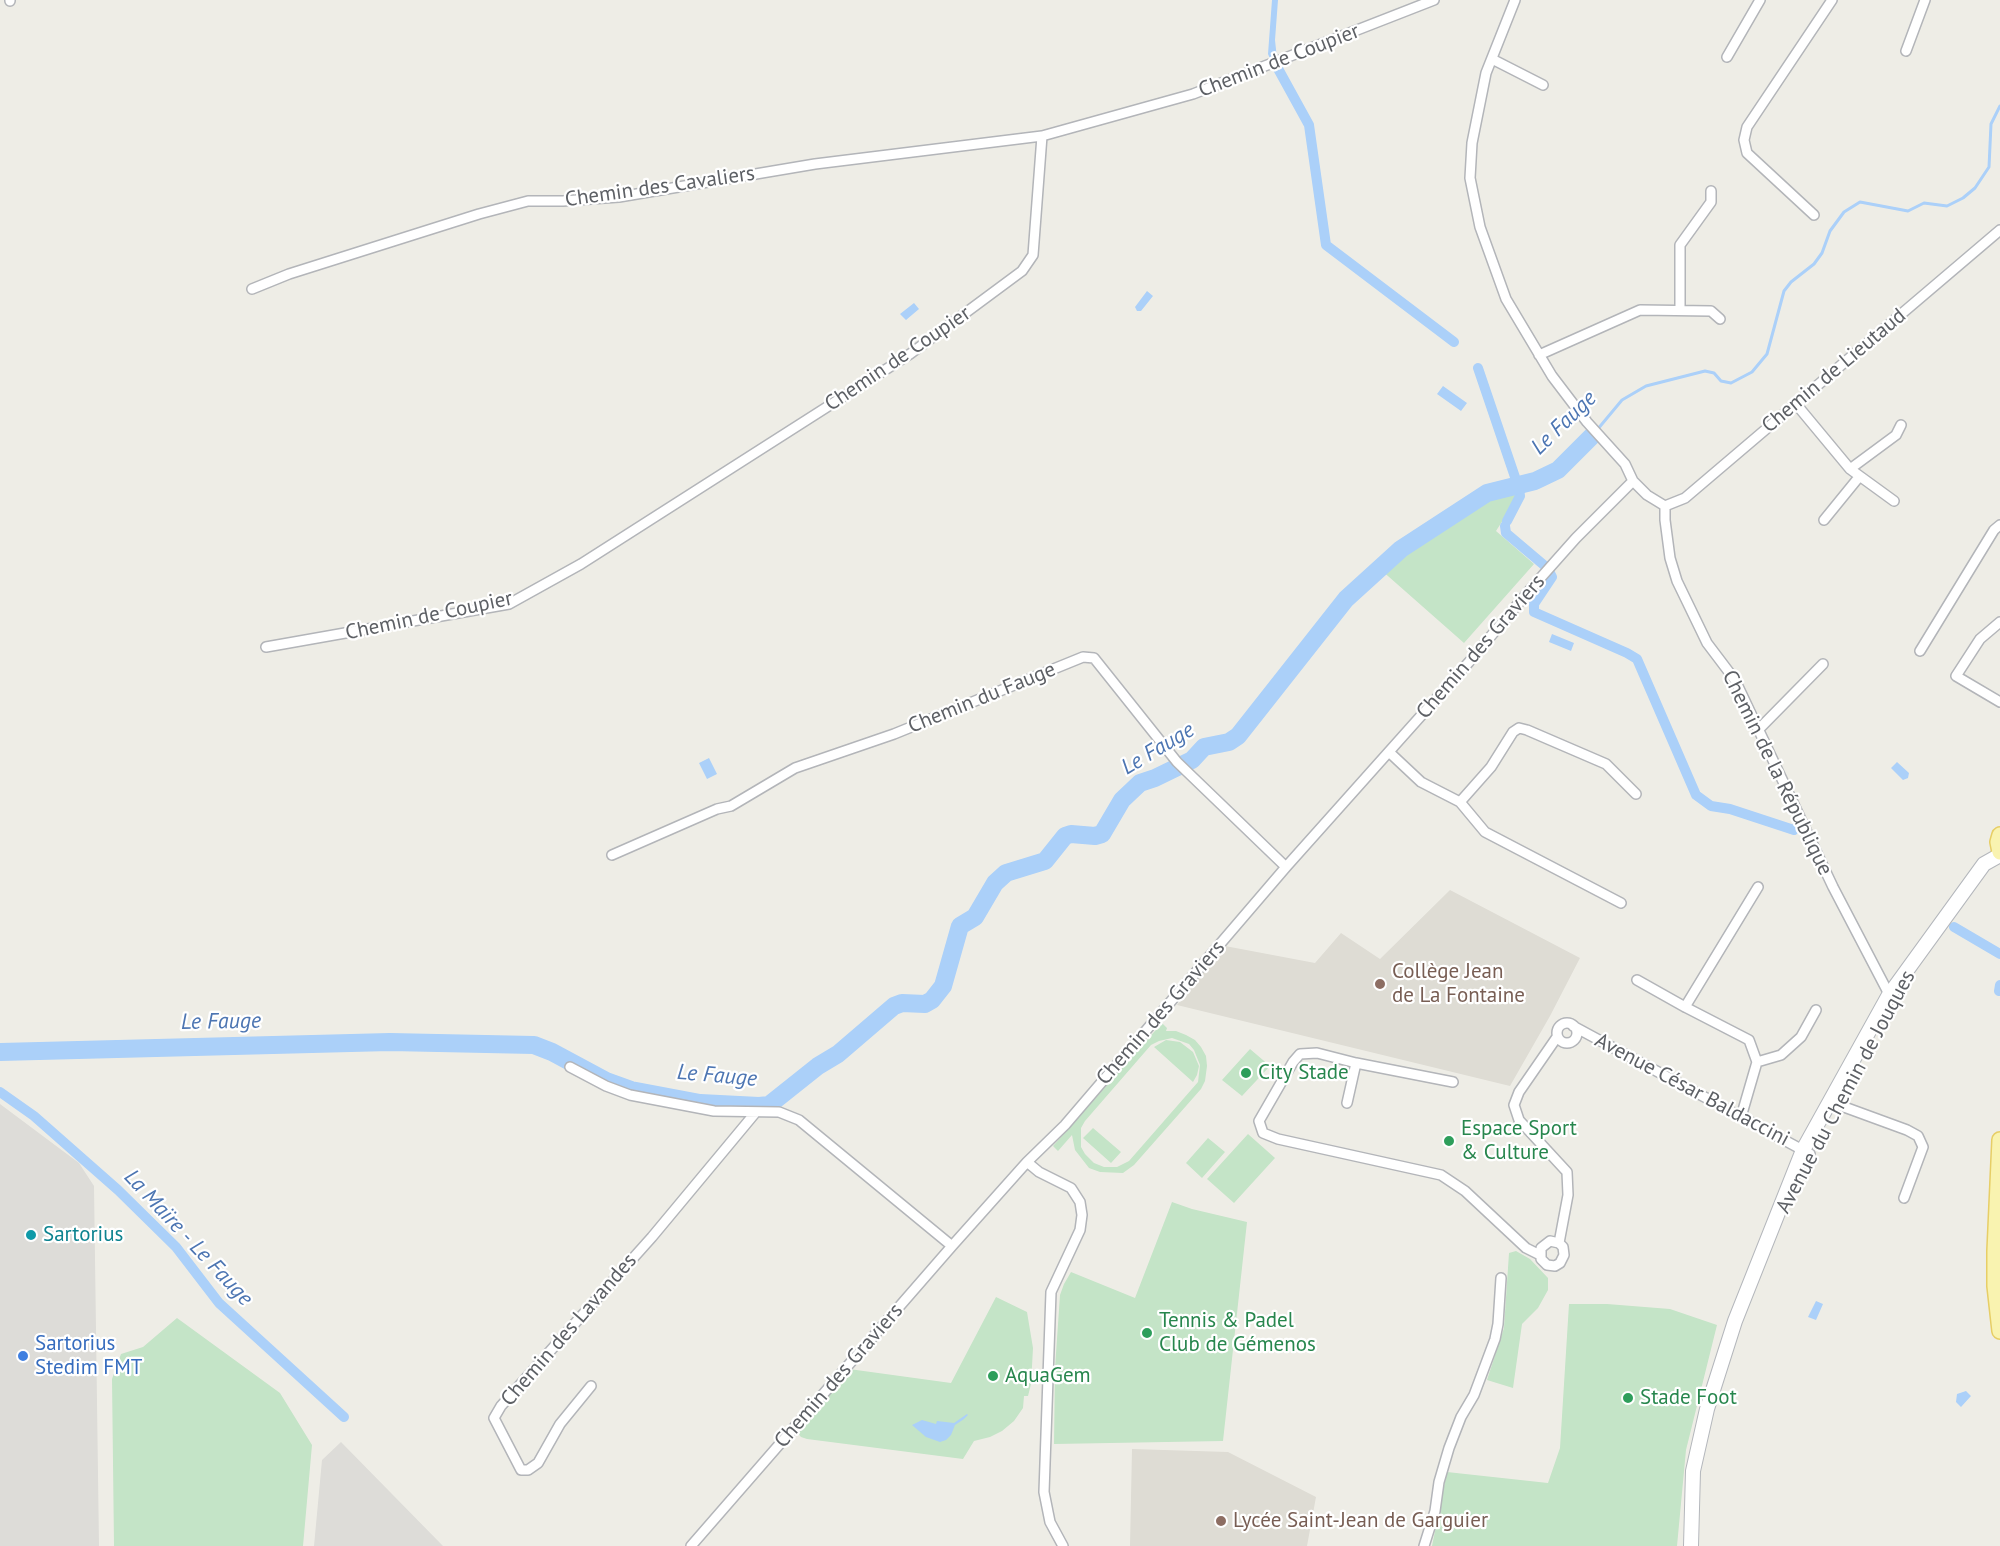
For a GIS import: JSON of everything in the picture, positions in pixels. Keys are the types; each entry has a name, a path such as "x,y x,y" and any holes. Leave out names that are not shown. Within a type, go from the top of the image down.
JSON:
{"main road":[{"path":"2000,835 1998,842 2000,854"},
{"name":"Avenue du Chemin de Jouques","path":"1691,1546 1692,1483 1700,1435 1731,1332 1765,1242 1807,1152 1890,998 1927,942 1984,864 2000,854"},
{"name":"Avenue du Chemin de Jouques","path":"1807,1152 1836,1104 1890,998"},
{"path":"2000,1140 1995,1251 1995,1286 2000,1331"}],"street":[{"name":"Chemin de Coupier","path":"266,647 509,603 581,564 904,358 1022,271 1033,255 1042,136 1193,94 1434,0"},
{"path":"1515,0 1486,72 1472,143 1470,178 1480,227 1506,299 1552,376 1587,422 1625,464 1633,481 1647,495 1665,506"},
{"path":"1726,57 1760,0"},
{"path":"1814,215 1747,153 1744,140 1748,127 1832,0"},
{"path":"1906,51 1925,0"},
{"path":"1492,59 1543,85"},
{"name":"Chemin des Cavaliers","path":"252,289 300,270 528,201 619,197 815,164 1042,136"},
{"path":"1680,310 1680,245 1711,202 1711,191"},
{"name":"Chemin de Lieutaud","path":"1665,506 1685,498 2000,230"},
{"path":"1539,355 1640,310 1711,311 1720,319"},
{"path":"1796,404 1850,469 1894,501"},
{"path":"1850,469 1896,435 1901,425"},
{"path":"1824,520 1859,477"},
{"name":"Chemin des Graviers","path":"691,1546 952,1246 1027,1162 1065,1125 1286,867 1548,569 1633,481"},
{"name":"Chemin de la République","path":"1665,506 1671,558 1677,581 1707,643 1735,680 1833,887 1890,998"},
{"path":"1920,651 1994,530 2000,525"},
{"path":"2000,622 1980,639 1956,676 2000,702"},
{"name":"Chemin du Fauge","path":"612,855 717,809 731,806 795,768 894,734 1083,657 1094,658 1181,765 1286,867"},
{"path":"1759,729 1823,664"},
{"path":"1460,802 1491,767 1513,732 1519,729 1527,730 1606,764 1636,794"},
{"path":"1389,752 1420,782 1460,802 1485,832 1621,903"},
{"path":"1685,1007 1758,887"},
{"path":"1637,980 1749,1040 1757,1062 1741,1117"},
{"path":"1757,1062 1781,1055 1800,1037 1816,1010"},
{"name":"Avenue César Baldaccini","path":"1573,1026 1576,1035 1573,1041 1564,1043 1557,1037 1557,1031 1561,1026 1568,1024 1573,1026 1807,1152"},
{"path":"1453,1082 1317,1053 1300,1054 1259,1121 1263,1133 1278,1139 1441,1175 1465,1191 1526,1248 1540,1255 1547,1265 1555,1266 1560,1263 1564,1251 1559,1243 1568,1195 1567,1172 1519,1120 1514,1105 1519,1092 1557,1037"},
{"path":"1347,1102 1356,1063"},
{"path":"570,1067 606,1086 630,1095 714,1111 779,1112 799,1120 952,1246"},
{"path":"1836,1104 1918,1136 1923,1146 1904,1198"},
{"name":"Chemin des Lavandes","path":"591,1386 560,1424 538,1463 528,1470 521,1470 494,1418 501,1406 652,1237 756,1112"},
{"path":"1027,1162 1039,1172 1071,1188 1080,1202 1082,1215 1080,1230 1051,1292 1044,1492 1050,1522 1063,1546"},
{"path":"1540,1255 1545,1243 1550,1241 1559,1243"},
{"path":"1424,1546 1449,1448 1461,1417 1474,1395 1494,1339 1498,1324 1501,1278"}],"shaded area":[{"name":"Collège Jean de La Fontaine","path":"1450,890 1580,958 1510,1086 1177,1005 1225,946 1315,963 1341,933 1380,959"},
{"path":"0,1104 79,1163 94,1186 99,1546 0,1546"},
{"path":"341,1442 443,1546 314,1546 322,1460"},
{"name":"Lycée Saint-Jean de Garguier","path":"1132,1449 1228,1452 1316,1497 1307,1546 1130,1546"}],"green space":[{"path":"1516,488 1517,498 1496,531 1534,564 1464,643 1380,569 1410,543 1485,495"},
{"path":"1162,1023 1167,1028 1166,1031 1176,1031 1186,1035 1201,1047 1206,1056 1207,1066 1205,1081 1201,1089 1134,1165 1123,1173 1100,1172 1089,1168 1075,1150 1072,1135 1058,1151 1053,1146","holes":["1172,1038 1189,1044 1200,1065 1198,1082 1129,1161 1117,1167 1104,1167 1094,1163 1081,1147 1081,1128 1085,1121 1151,1045"]},
{"path":"1166,1040 1180,1042 1193,1052 1199,1066 1193,1082 1154,1047"},
{"name":"City Stade","path":"1250,1049 1270,1066 1242,1096 1222,1080"},
{"path":"1093,1128 1121,1152 1111,1163 1083,1138"},
{"path":"1248,1134 1275,1158 1234,1203 1207,1179"},
{"path":"1208,1138 1225,1152 1202,1178 1186,1163"},
{"name":"Tennis & Padel Club de Gémenos","path":"1172,1202 1247,1222 1223,1441 1054,1444 1055,1368 1060,1295 1064,1284 1071,1272 1135,1298"},
{"path":"1516,1251 1530,1259 1548,1278 1548,1290 1538,1308 1522,1324 1513,1388 1487,1380 1504,1328 1509,1253"},
{"name":"AquaGem","path":"996,1297 1027,1312 1033,1348 1031,1384 1028,1396 1024,1396 1023,1408 1014,1421 990,1437 974,1441 963,1459 807,1439 801,1437 795,1430 849,1369 951,1383"},
{"path":"1569,1304 1607,1304 1670,1309 1717,1325 1686,1450 1677,1546 1432,1546 1447,1472 1548,1483 1560,1448"},
{"path":"177,1318 280,1393 312,1445 303,1546 114,1546 112,1379 121,1354 143,1347"}],"water":[{"path":"1272,0 1278,0 1275,40 1277,59 1271,61 1268,54"},
{"path":"1147,291 1153,296 1141,311 1137,311 1135,307"},
{"path":"914,303 919,309 906,320 900,314"},
{"path":"1443,386 1467,403 1461,411 1437,394"},
{"path":"1552,634 1574,643 1571,651 1549,642"},
{"path":"709,758 717,774 707,779 699,763"},
{"path":"1897,762 1909,773 1908,778 1903,780 1891,768"},
{"path":"1816,1301 1823,1304 1816,1320 1808,1317"},
{"path":"1966,1391 1971,1396 1961,1407 1956,1402 1957,1394"},
{"path":"967,1414 955,1425 951,1435 940,1442 926,1437 912,1425 922,1420 936,1424 937,1421 954,1423"}],"waterway":[{"path":"1276,65 1309,125 1326,245 1454,342"},
{"name":"Le Fauge","path":"1592,436 1622,400 1646,386 1705,371 1714,373 1721,381 1731,383 1752,372 1767,354 1784,291 1791,282 1814,264 1822,253 1830,231 1844,212 1860,202 1908,211 1924,203 1947,206 1963,198 1975,188 1989,167 1991,124 2000,106"},
{"path":"1478,368 1517,483"},
{"name":"Le Fauge","path":"0,1052 390,1042 534,1045 606,1081 631,1090 700,1103 769,1105 818,1066 838,1054 894,1006 902,1003 925,1004 932,1000 943,986 960,926 975,917 995,883 1006,873 1045,861 1065,836 1102,834 1122,800 1140,783 1192,760 1204,747 1229,742 1238,736 1346,599 1401,549 1487,493 1535,481 1558,470 1592,436"},
{"path":"1507,521 1520,496 1519,488"},
{"path":"1505,526 1506,533 1545,566"},
{"path":"1550,573 1552,577 1534,604 1534,612 1637,659 1696,795 1711,806 1730,809 1794,830"},
{"path":"1954,927 2000,954"},
{"path":"1999,991 2000,985"},
{"name":"La Maïre - Le Fauge","path":"0,1092 34,1116 118,1190 176,1247 219,1303 344,1417"}],"place":[{"name":"Collège Jean de La Fontaine","path":"1380,984"},
{"name":"City Stade","path":"1246,1073"},
{"name":"Espace Sport & Culture","path":"1449,1141"},
{"name":"Sartorius","path":"31,1235"},
{"name":"Tennis & Padel Club de Gémenos","path":"1147,1333"},
{"name":"Sartorius Stedim FMT","path":"23,1356"},
{"name":"AquaGem","path":"993,1376"},
{"name":"Stade Foot","path":"1628,1398"},
{"name":"Lycée Saint-Jean de Garguier","path":"1221,1521"}]}
